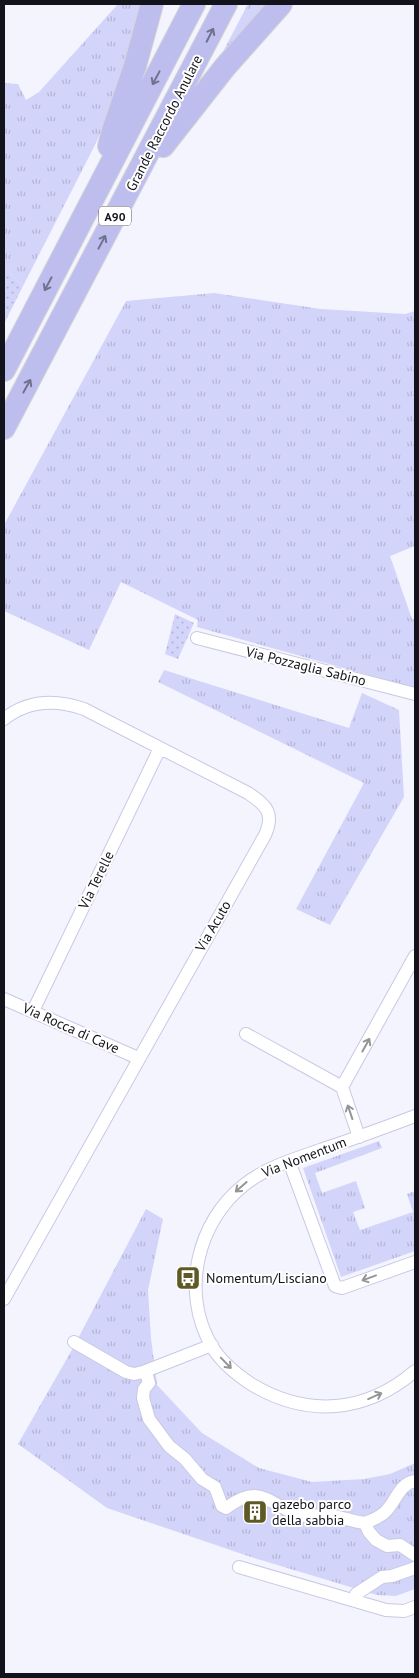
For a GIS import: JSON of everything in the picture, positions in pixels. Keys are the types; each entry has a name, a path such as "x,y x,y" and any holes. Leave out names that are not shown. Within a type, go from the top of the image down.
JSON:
{"highway":[{"path":"102,181 113,130 135,66 152,4"},
{"name":"Grande Raccordo Anulare","path":"4,370 194,4"},
{"name":"Grande Raccordo Anulare","path":"4,428 226,4"},
{"path":"130,188 225,68 281,4"}],"street":[{"name":"Via Pozzaglia Sabino","path":"197,638 415,694"},
{"name":"Via Acuto","path":"4,719 19,709 48,702 66,704 89,711 248,793 260,801 267,809 269,823 265,835 4,1299"},
{"name":"Via Terelle","path":"33,1011 160,748"},
{"path":"342,1087 415,956"},
{"name":"Via Rocca di Cave","path":"4,999 138,1058"},
{"path":"246,1034 342,1087 359,1137"},
{"name":"Via Nomentum","path":"415,1116 289,1161 263,1172 242,1186 224,1205 207,1232 198,1259 196,1290 200,1318 212,1346 231,1369 258,1388 288,1402 329,1407 362,1401 385,1391 415,1370"},
{"path":"289,1161 334,1286 342,1288 415,1262"},
{"path":"74,1342 126,1372 134,1374 212,1346"},
{"path":"147,1376 149,1383 144,1389 143,1398 149,1419 169,1446 186,1459 202,1480 215,1487 222,1506 226,1508 244,1497 257,1496 269,1499 302,1516 326,1514 365,1523 385,1513 402,1487 415,1481"},
{"path":"365,1523 369,1532 376,1540 387,1546 400,1545 415,1555"},
{"path":"239,1567 386,1610 404,1611 415,1607"},
{"path":"356,1594 382,1577 392,1576 415,1568"}],"green space":[{"path":"118,4 149,4 120,90 95,145 23,286 4,267 4,83 18,84 26,100 39,92"},
{"path":"248,4 275,4 216,65"},
{"path":"4,267 23,286 4,324"},
{"path":"214,293 321,309 405,314 415,311 415,546 390,556 412,619 415,619 415,688 197,627 198,620 121,582 89,650 4,611 4,525 126,301"},
{"path":"175,614 194,623 178,659 165,654"},
{"path":"164,670 349,728 362,693 399,710 404,797 330,925 296,909 364,783 158,682"},
{"path":"379,1141 382,1148 315,1173 322,1193 356,1181 365,1208 353,1212 360,1230 413,1212 407,1194 415,1191 415,1251 341,1277 303,1168"},
{"path":"146,1209 163,1219 148,1290 151,1338 157,1385 202,1433 259,1468 312,1482 364,1479 390,1474 415,1463 415,1589 396,1596 377,1595 251,1557 107,1508 18,1444 73,1348"}],"place":[{"name":"Nomentum/Lisciano","path":"188,1278"},
{"name":"gazebo parco della sabbia","path":"255,1512"}]}
